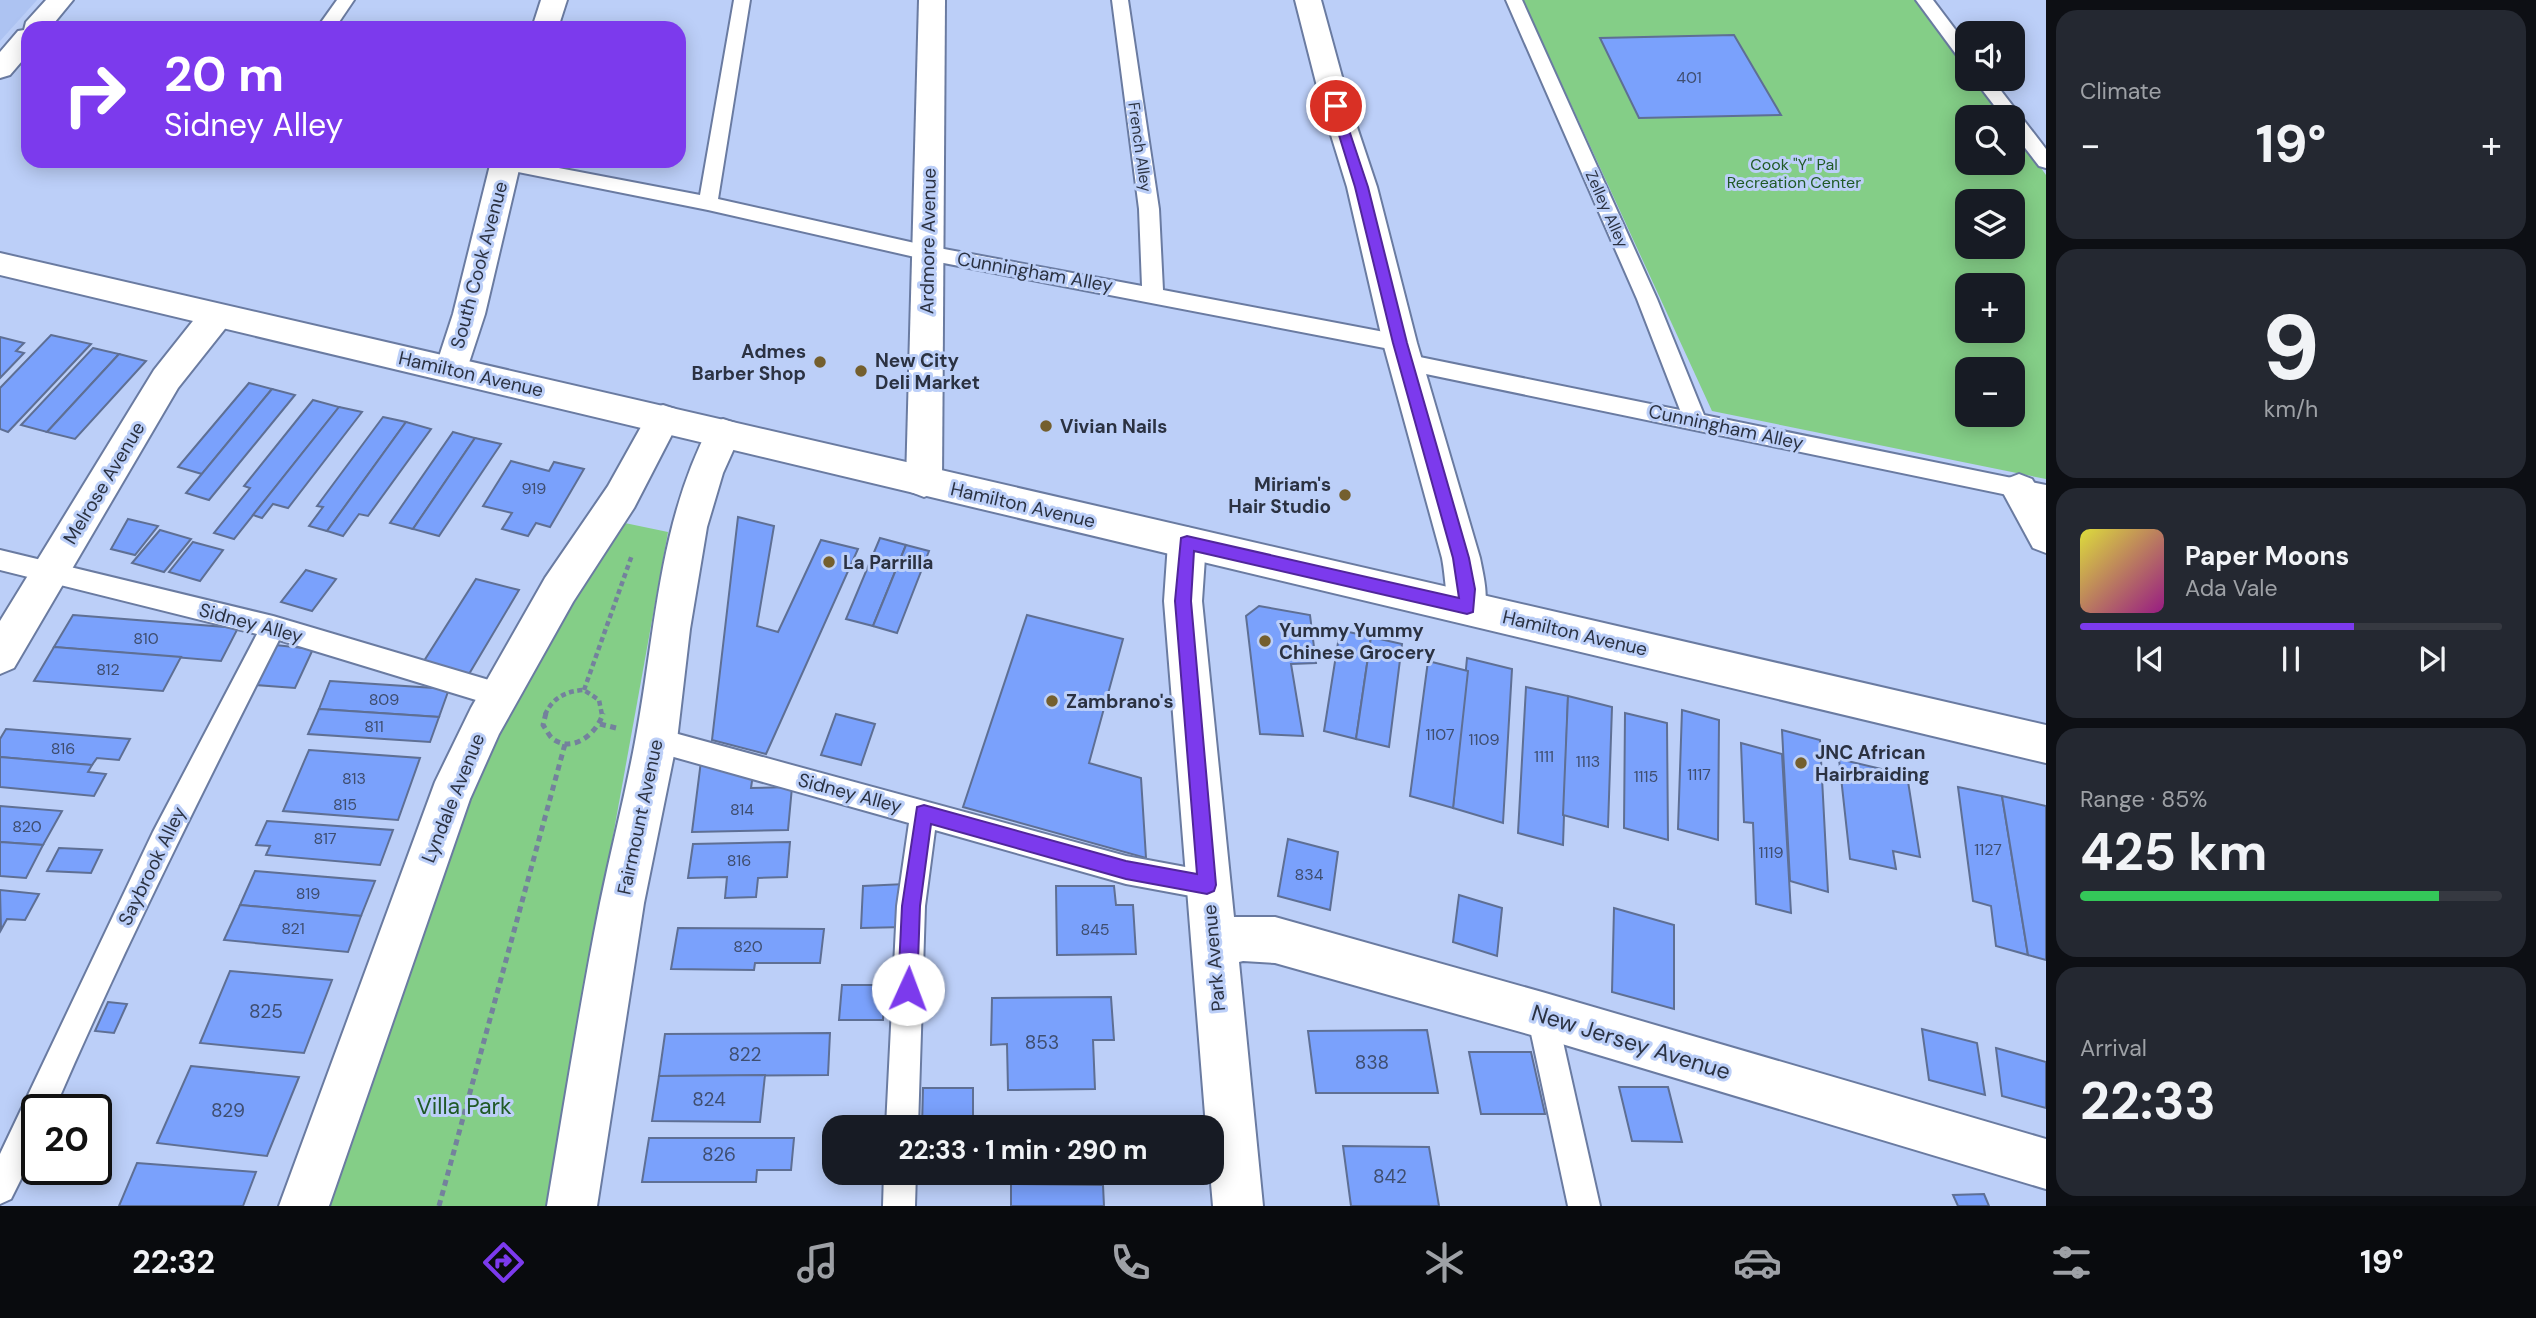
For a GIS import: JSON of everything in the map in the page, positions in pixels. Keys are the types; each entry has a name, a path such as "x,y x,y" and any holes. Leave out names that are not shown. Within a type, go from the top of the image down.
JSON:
{"street":[{"path":"44,21 61,0"},
{"path":"547,21 554,0"},
{"name":"Ardmore Avenue","path":"924,481 932,0"},
{"path":"1308,0 1336,106 1362,187 1403,352 1461,558 1467,589 1467,607"},
{"path":"0,69 21,47"},
{"name":"South Cook Avenue","path":"452,369 469,314 505,168"},
{"name":"Hamilton Avenue","path":"0,264 2046,744"},
{"name":"Melrose Avenue","path":"0,656 166,379 216,316"},
{"name":"Lyndale Avenue","path":"304,1206 450,796 499,695 559,590 621,497 663,419"},
{"name":"Fairmount Avenue","path":"572,1206 622,903 656,740 670,629 689,527 705,473 723,433"},
{"path":"2033,491 2046,537"},
{"name":"Park Avenue","path":"1187,543 1183,601 1238,1206"},
{"name":"New Jersey Avenue","path":"1213,946 1244,939 1275,940 1542,1015 2046,1164"}],"lane":[{"path":"331,21 345,0"},
{"path":"708,203 742,0"},
{"name":"French Alley","path":"1120,0 1149,209 1153,294"},
{"name":"Zelley Alley","path":"1514,0 1647,299 1695,421"},
{"path":"1924,0 1955,41"},
{"path":"1992,91 2003,105"},
{"path":"2025,134 2046,162"},
{"name":"Cunningham Alley","path":"531,168 708,203 928,253 1153,294 1695,421 2033,491"},
{"name":"Sidney Alley","path":"0,560 273,627 499,695"},
{"name":"Saybrook Alley","path":"45,1094 79,1016 151,866 273,627"},
{"name":"Sidney Alley","path":"656,740 1126,870 1207,885"},
{"path":"902,1115 911,906 924,813"},
{"path":"1542,1015 1584,1206"},
{"name":"Saybrook Alley","path":"0,1188 21,1145"},
{"path":"899,1206 900,1185"}],"path":[{"path":"584,690 635,548"},
{"path":"584,690 599,698 603,706 600,724 586,739 565,744 550,738 543,725 544,717 558,696 584,690"},
{"path":"439,1206 565,744"}],"shaded area":[{"path":"0,0 37,0 0,41"}],"green space":[{"name":"Cook \"Y\" Pal Recreation Center","path":"1523,0 1918,0 1955,51 1955,91 1985,91 1995,105 1955,105 1955,175 2025,175 2025,146 2046,175 2046,479 1712,411"},
{"name":"Villa Park","path":"620,522 668,532 546,1206 326,1206 477,766"}],"building":[{"path":"1734,35 1781,115 1639,118 1600,38"},
{"path":"51,335 91,344 8,432 0,429 0,388"},
{"path":"0,337 24,343 16,351 24,353 0,378"},
{"path":"93,348 119,354 47,432 21,425"},
{"path":"119,354 146,361 75,439 47,432"},
{"path":"249,383 272,389 202,474 178,467"},
{"path":"272,389 295,395 209,500 186,493"},
{"path":"313,400 339,407 234,539 214,533 250,488 244,486"},
{"path":"339,407 362,412 288,508 273,504 262,518 253,515"},
{"path":"383,417 406,422 327,531 309,526 323,507 317,506"},
{"path":"406,422 431,429 368,516 359,514 343,536 327,531"},
{"path":"453,432 475,438 413,529 390,523"},
{"path":"475,438 501,444 439,536 413,529"},
{"path":"511,461 549,471 554,462 584,469 550,527 536,523 528,536 502,529 512,513 483,506"},
{"path":"738,517 774,526 757,626 778,632 821,540 858,549 766,754 712,740"},
{"path":"128,519 158,526 135,555 111,549"},
{"path":"160,530 191,539 164,572 132,563"},
{"path":"880,538 906,545 873,626 846,619"},
{"path":"193,542 223,550 200,581 169,572"},
{"path":"906,545 929,551 897,633 873,626"},
{"path":"306,570 336,579 312,611 281,602"},
{"path":"476,579 519,590 469,674 424,661"},
{"path":"1259,606 1310,615 1316,663 1291,664 1303,736 1260,734 1246,616"},
{"path":"73,615 238,628 221,661 54,647"},
{"name":"Zambrano's","path":"1027,615 1123,639 1089,763 1141,778 1146,858 963,807"},
{"path":"1340,630 1371,637 1356,739 1324,731"},
{"path":"1371,637 1402,644 1389,747 1356,739"},
{"path":"275,645 313,649 295,688 256,685"},
{"path":"54,647 181,657 163,691 34,681"},
{"path":"1467,658 1512,669 1503,823 1453,808"},
{"path":"1428,661 1468,671 1453,808 1410,796"},
{"path":"330,681 449,689 439,717 319,709"},
{"path":"1526,687 1568,696 1563,845 1518,833"},
{"path":"1568,696 1612,707 1608,827 1563,815"},
{"path":"319,709 439,717 430,742 308,734"},
{"path":"1682,710 1719,720 1718,840 1678,829"},
{"path":"1625,713 1667,723 1668,840 1624,828"},
{"path":"836,714 875,724 861,765 821,755"},
{"path":"6,729 130,739 119,760 97,758 92,765 0,757 0,739"},
{"path":"1782,730 1820,740 1828,892 1790,881"},
{"path":"1741,743 1782,754 1791,913 1756,904 1753,823 1744,822"},
{"path":"309,750 420,758 398,820 283,811"},
{"path":"0,757 92,765 88,772 106,774 94,796 0,787"},
{"path":"1839,759 1907,775 1920,857 1893,851 1896,869 1850,859"},
{"path":"701,761 753,774 751,788 792,787 788,830 692,832"},
{"path":"1958,787 2002,796 2028,955 1996,946 1991,906 1973,901"},
{"path":"2002,796 2046,806 2046,960 2028,955"},
{"path":"0,806 62,811 43,845 0,842"},
{"path":"267,821 393,830 380,865 266,855 270,846 256,845"},
{"path":"1288,839 1338,852 1330,910 1278,896"},
{"path":"0,842 43,845 26,878 0,876"},
{"path":"790,842 787,877 758,878 756,897 725,898 727,877 688,878 693,844"},
{"path":"59,848 102,850 91,873 47,871"},
{"path":"255,871 375,881 361,916 240,905"},
{"path":"905,884 905,927 861,928 863,886"},
{"path":"1056,886 1114,886 1116,905 1133,905 1136,954 1057,955"},
{"path":"0,890 39,894 25,920 7,919 1,930"},
{"path":"1459,895 1502,908 1497,956 1453,942"},
{"path":"240,905 361,916 348,952 224,940"},
{"path":"1614,908 1674,925 1674,1009 1612,992"},
{"path":"678,928 824,929 820,963 755,963 754,970 671,969"},
{"path":"230,971 332,980 304,1053 200,1043"},
{"path":"842,985 885,985 883,1020 839,1020"},
{"path":"1111,997 1114,1040 1093,1040 1095,1089 1008,1090 1007,1044 991,1045 992,998"},
{"path":"108,1002 127,1004 114,1033 95,1031"},
{"path":"1922,1029 1977,1043 1985,1095 1929,1080"},
{"path":"1427,1030 1438,1093 1316,1093 1308,1031"},
{"path":"830,1033 828,1075 659,1076 665,1034"},
{"path":"1996,1048 2046,1062 2046,1108 2002,1096"},
{"path":"1469,1052 1531,1052 1545,1114 1481,1114"},
{"path":"191,1066 299,1077 267,1156 157,1143"},
{"path":"765,1075 760,1122 652,1121 659,1076"},
{"path":"1619,1087 1668,1087 1682,1142 1632,1141"},
{"path":"923,1088 973,1088 973,1115 922,1115"},
{"path":"649,1138 794,1138 791,1170 757,1170 756,1182 642,1182"},
{"path":"1343,1146 1429,1147 1439,1206 1351,1206"},
{"path":"137,1163 256,1172 243,1206 119,1206"},
{"path":"1011,1185 1103,1185 1104,1206 1011,1206"},
{"path":"1984,1194 1989,1206 1958,1206 1953,1195"}],"place":[{"name":"Admes Barber Shop","path":"820,362"},
{"name":"New City Deli Market","path":"861,371"},
{"name":"Vivian Nails","path":"1046,426"},
{"name":"Miriam's Hair Studio","path":"1345,495"},
{"name":"La Parrilla","path":"829,562"},
{"name":"Yummy Yummy Chinese Grocery","path":"1265,641"},
{"name":"Zambrano's","path":"1052,701"},
{"name":"JNC African Hairbraiding","path":"1801,763"}],"route":[{"path":"908,989 911,906 924,813 1126,870 1207,885 1183,601 1187,543 1467,607 1467,589 1461,558 1400,343 1362,187 1336,106"}]}
